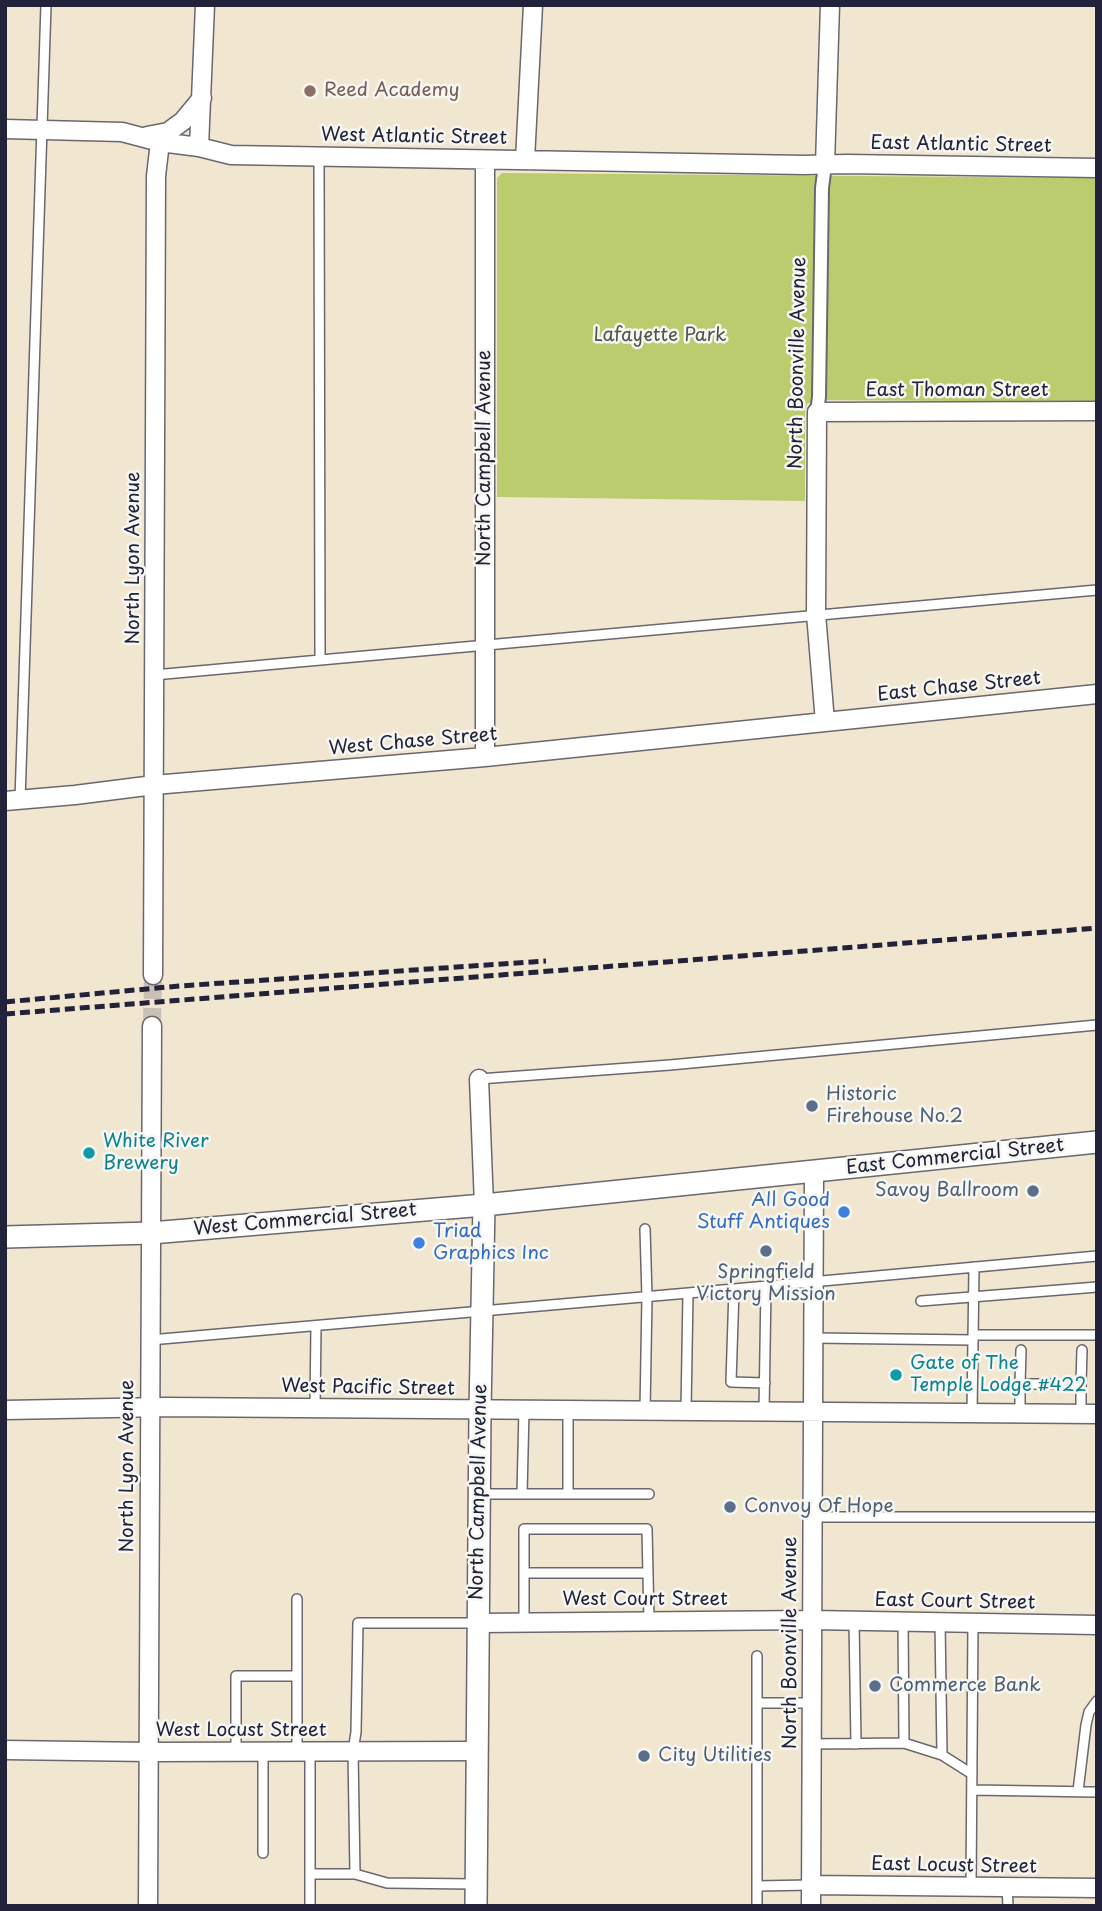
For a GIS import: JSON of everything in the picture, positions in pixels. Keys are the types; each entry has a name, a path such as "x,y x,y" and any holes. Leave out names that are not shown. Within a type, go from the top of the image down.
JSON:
{"street":[{"path":"200,147 205,5"},
{"path":"525,160 533,5"},
{"name":"North Boonville Avenue","path":"825,722 816,614 817,412 822,188 830,5"},
{"path":"142,137 168,132 183,121 202,98"},
{"name":"West Atlantic Street","path":"5,129 122,132 231,155 825,165"},
{"name":"North Lyon Avenue","path":"153,975 156,176 160,142"},
{"name":"North Campbell Avenue","path":"485,160 485,757"},
{"name":"East Atlantic Street","path":"825,165 1097,168"},
{"name":"East Thoman Street","path":"817,412 1097,411"},
{"name":"East Chase Street","path":"825,722 1097,694"},
{"name":"West Chase Street","path":"13,801 154,785 485,757 825,722"},
{"name":"North Lyon Avenue","path":"148,1906 152,1026"},
{"name":"North Campbell Avenue","path":"476,1895 484,1205 479,1079"},
{"name":"East Commercial Street","path":"814,1171 1097,1142"},
{"name":"North Boonville Avenue","path":"811,1906 814,1171"},
{"name":"West Commercial Street","path":"5,1237 151,1233 484,1205 814,1171"},
{"name":"West Pacific Street","path":"5,1410 149,1407 1089,1414"},
{"name":"West Court Street","path":"478,1623 812,1620"},
{"name":"East Court Street","path":"812,1620 1097,1625"},
{"name":"West Locust Street","path":"5,1750 476,1751"},
{"name":"East Locust Street","path":"811,1885 1097,1888"}],"lane":[{"path":"13,801 46,5"},
{"path":"319,158 320,659"},
{"path":"154,675 1097,590"},
{"path":"479,1079 670,1065 1097,1025"},
{"path":"645,1229 645,1411"},
{"path":"150,1340 1097,1256"},
{"path":"972,1413 974,1267"},
{"path":"764,1412 766,1286"},
{"path":"922,1301 1097,1287"},
{"path":"734,1289 731,1382 765,1383"},
{"path":"686,1411 688,1293"},
{"path":"315,1408 316,1326"},
{"path":"814,1338 1097,1335"},
{"path":"1020,1413 1021,1350"},
{"path":"1082,1350 1081,1384 1089,1414"},
{"path":"1020,1384 1081,1384"},
{"path":"522,1494 524,1410"},
{"path":"568,1410 568,1494"},
{"path":"479,1494 649,1494"},
{"path":"813,1517 1097,1517"},
{"path":"524,1622 524,1529 647,1529 649,1622"},
{"path":"524,1573 648,1573"},
{"path":"297,1599 297,1676 304,1751 310,1906"},
{"path":"854,1621 856,1744"},
{"path":"903,1622 904,1743"},
{"path":"940,1622 942,1755"},
{"path":"355,1874 353,1751 356,1732 358,1623 478,1623"},
{"path":"971,1887 973,1623"},
{"path":"757,1656 757,1906"},
{"path":"236,1752 236,1676 297,1676"},
{"path":"1078,1791 1086,1725 1089,1712 1097,1701"},
{"path":"757,1703 811,1703"},
{"path":"811,1744 904,1743 942,1755 972,1774"},
{"path":"263,1752 263,1853"},
{"path":"972,1790 1097,1792"},
{"path":"310,1874 355,1874 387,1883 476,1895"},
{"path":"757,1886 811,1885"},
{"path":"1007,1887 1008,1906"}],"green space":[{"name":"Lafayette Park","path":"502,173 1097,178 1097,402 816,400 807,404 805,410 805,501 497,497 497,178"}],"tunnel":[{"path":"152,1026 153,975"}],"railway":[{"path":"5,1014 1097,928"},
{"path":"5,1002 179,986 546,961"}],"place":[{"name":"Reed Academy","path":"310,91"},
{"name":"Historic Firehouse No.2","path":"812,1106"},
{"name":"White River Brewery","path":"89,1153"},
{"name":"Savoy Ballroom","path":"1033,1191"},
{"name":"All Good Stuff Antiques","path":"844,1212"},
{"name":"Triad Graphics Inc","path":"419,1243"},
{"name":"Springfield Victory Mission","path":"766,1251"},
{"name":"Gate of The Temple Lodge #422","path":"896,1375"},
{"name":"Convoy Of Hope","path":"730,1507"},
{"name":"Commerce Bank","path":"875,1686"},
{"name":"City Utilities","path":"644,1756"}]}
